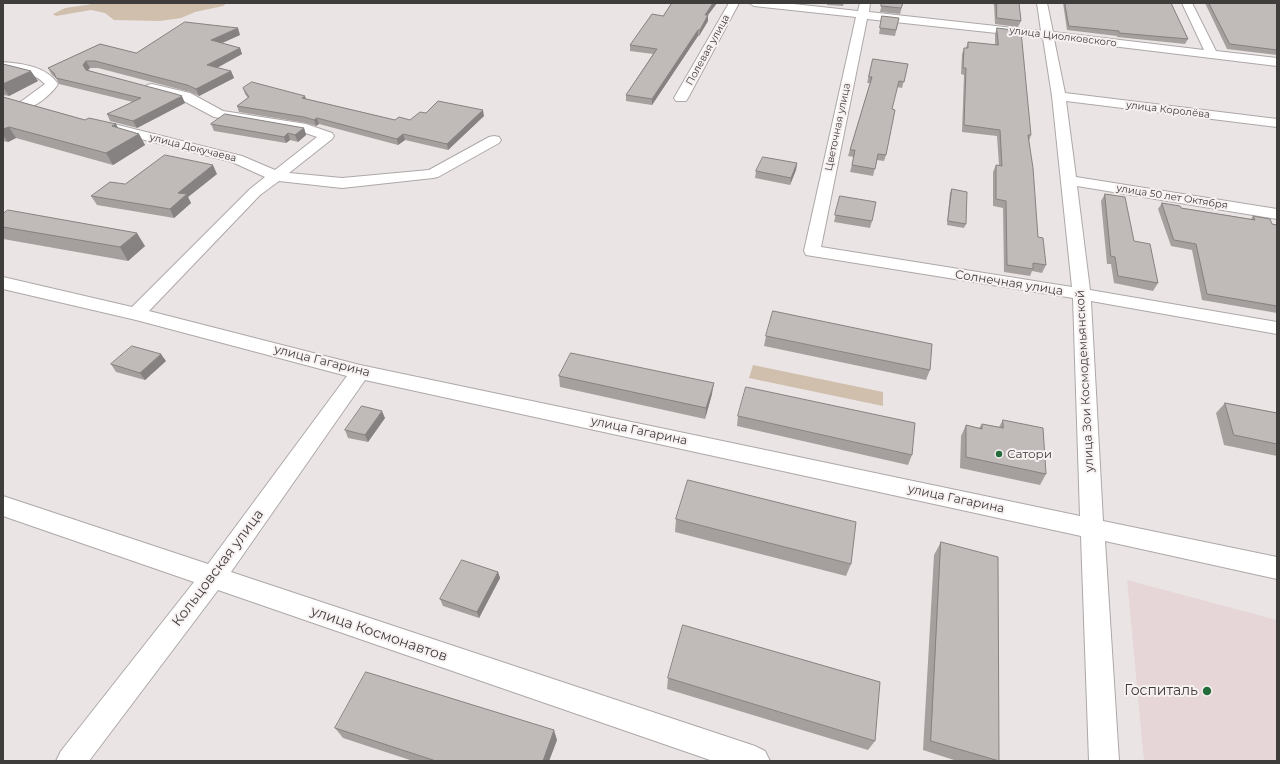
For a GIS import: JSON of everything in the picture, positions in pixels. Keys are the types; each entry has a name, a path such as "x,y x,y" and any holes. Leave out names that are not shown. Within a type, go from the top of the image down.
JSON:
{"street":[{"name":"Полевая улица","path":"681,98 734,3"},
{"name":"улица Циолковского","path":"754,3 864,9 1047,35 1277,62"},
{"name":"улица Зои Космодемьянской","path":"1042,3 1060,96 1068,180 1082,294 1104,761"},
{"path":"1187,3 1212,55"},
{"name":"Цветочная улица","path":"812,251 864,9"},
{"path":"3,66 24,68 44,75 52,84 17,104 39,110"},
{"path":"136,314 255,192 327,136 306,128 219,114 185,96 139,84"},
{"name":"улица Королёва","path":"1060,96 1277,123"},
{"name":"улица Докучаева","path":"100,125 238,159 277,176 342,183 433,174 494,140"},
{"name":"улица 50 лет Октября","path":"1068,180 1277,214"},
{"name":"Солнечная улица","path":"812,251 1082,294 1277,328"},
{"name":"улица Гагарина","path":"3,283 136,314 360,372 1277,568"},
{"name":"Кольцовская улица","path":"71,761 213,577 360,372"},
{"name":"улица Космонавтов","path":"3,506 754,761"}],"shaded area":[{"path":"99,3 227,3 223,6 195,12 181,18 160,21 114,20 105,13 91,10 56,16 53,14 65,8"},
{"path":"753,365 883,392 883,406 749,378"},
{"name":"Госпиталь","path":"1127,580 1277,620 1277,761 1144,761"}],"building":[{"path":"672,3 713,3 705,15 708,15 700,30 698,30 652,99 626,95 657,49 630,45 652,14 663,16"},
{"path":"882,3 903,3 901,8 881,6"},
{"path":"997,3 1019,3 1021,21 997,18"},
{"path":"1065,3 1171,3 1188,39 1119,33 1119,31 1069,26"},
{"path":"1209,3 1277,3 1277,50 1230,44"},
{"path":"882,16 899,18 896,30 880,28"},
{"path":"185,22 238,28 211,40 240,48 207,65 231,71 196,89 187,85 95,61 86,61 83,65 86,70 182,96 133,121 107,114 141,98 56,78 54,73 48,68 100,44 136,53"},
{"path":"997,28 1021,31 1031,135 1028,135 1033,168 1038,237 1043,238 1046,265 1033,263 1033,269 1007,265 1006,201 996,199 996,165 1002,166 1000,130 964,125 966,68 963,68 964,48 968,48 968,42 998,45"},
{"path":"873,59 908,64 904,82 899,81 892,109 895,110 886,155 878,154 875,169 852,165 855,150 850,150 872,77 869,77"},
{"path":"3,64 31,71 3,84"},
{"path":"252,82 305,96 302,98 395,120 399,117 410,120 420,112 426,113 438,101 483,110 447,144 403,134 397,139 317,118 314,120 237,106 249,97 243,88"},
{"path":"3,97 85,120 89,118 116,124 112,126 139,134 106,153 9,127 3,129"},
{"path":"225,114 304,128 295,135 288,133 284,137 211,124"},
{"path":"165,155 213,165 178,193 187,194 170,209 91,196 110,182 125,184"},
{"path":"763,157 797,163 791,178 756,171"},
{"path":"952,189 967,192 966,224 948,221"},
{"path":"1105,194 1125,197 1134,241 1150,244 1158,283 1118,276 1115,257 1111,256"},
{"path":"840,196 876,202 872,221 835,215"},
{"path":"1162,203 1180,206 1181,208 1255,220 1253,216 1270,219 1272,224 1277,225 1277,306 1207,294 1196,244 1174,240"},
{"path":"8,210 137,233 120,247 3,227 3,214"},
{"path":"773,311 932,344 930,370 766,336"},
{"path":"132,346 161,354 140,373 111,364"},
{"path":"571,353 714,383 706,408 559,376"},
{"path":"746,387 915,423 912,455 738,416"},
{"path":"1225,403 1277,413 1277,444 1234,435"},
{"path":"362,406 382,411 365,435 345,430"},
{"name":"Сатори","path":"1003,420 1043,428 1046,474 966,457 966,425 982,429 982,424 1003,428"},
{"path":"688,480 856,522 851,564 676,519"},
{"path":"941,542 998,557 999,761 931,741"},
{"path":"462,560 498,572 477,612 440,599"},
{"path":"683,625 880,682 875,741 668,678"},
{"path":"366,672 554,730 543,761 436,761 335,728"}],"place":[{"name":"Сатори","path":"999,454"},
{"name":"Госпиталь","path":"1207,691"}]}
